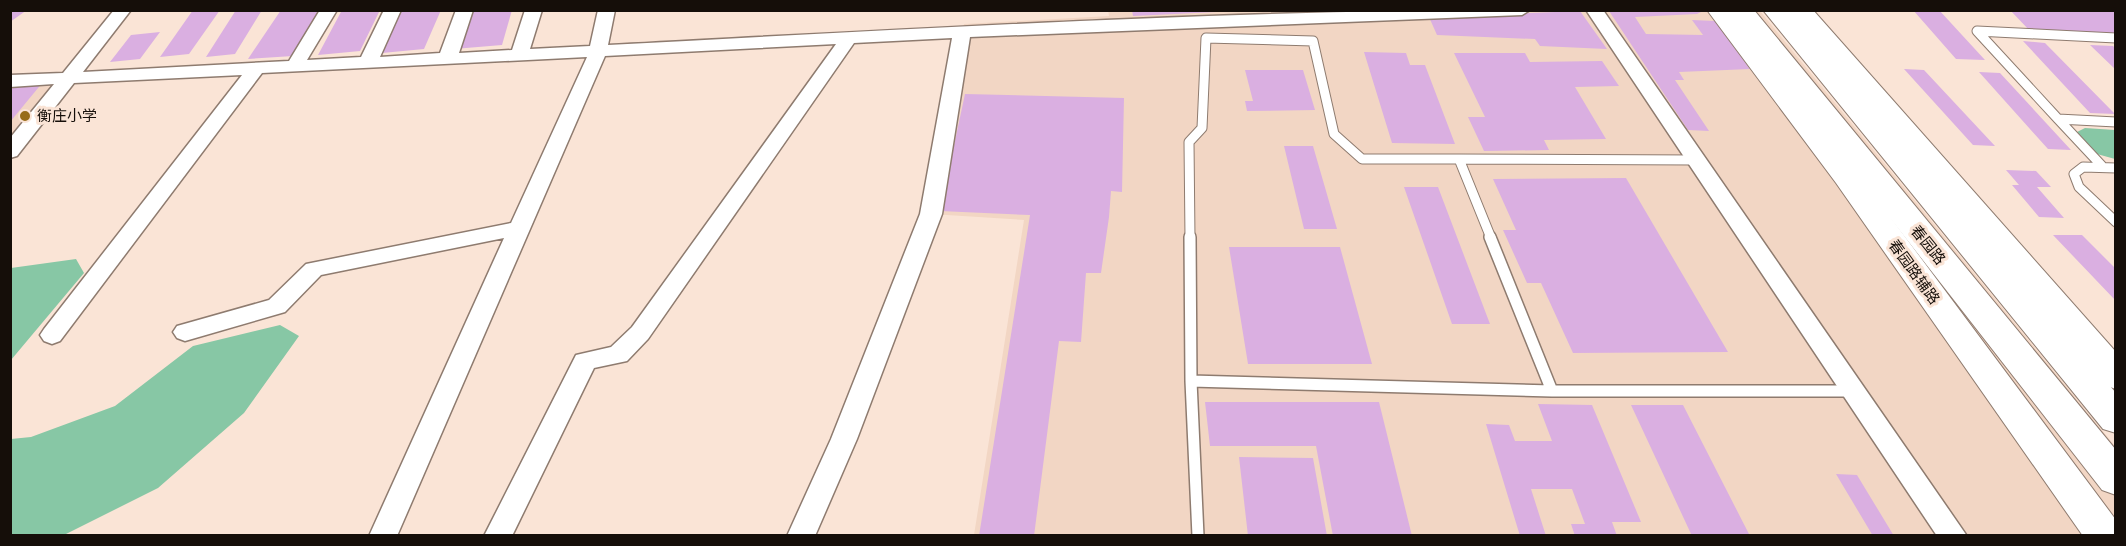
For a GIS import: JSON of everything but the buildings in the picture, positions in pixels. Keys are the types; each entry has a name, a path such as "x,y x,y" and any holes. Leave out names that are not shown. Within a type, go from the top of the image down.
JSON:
{"main road":[{"name":"春园路","path":"1740,10 2115,479"},
{"path":"1775,10 2115,419"}],"street":[{"path":"10,152 123,10"},
{"path":"294,67 328,10"},
{"path":"366,64 393,10"},
{"path":"447,60 465,10"},
{"path":"519,56 534,10"},
{"path":"382,536 598,52 607,10"},
{"path":"10,81 962,32 1131,18 1522,10"},
{"path":"1594,10 1953,536"},
{"name":"春园路辅路","path":"1719,10 1846,177 2105,536"},
{"path":"1800,10 2114,371"},
{"path":"801,536 844,439 931,214 962,32"},
{"path":"498,536 585,361 618,355 640,333 849,38"},
{"path":"52,335 256,69"},
{"path":"185,332 278,306 314,269 520,228"}],"lane":[{"path":"2102,166 1977,31 2115,38"},
{"path":"1198,536 1191,381 1189,142 1202,128 1206,38 1312,41 1334,134 1362,159 1696,160"},
{"path":"2058,119 2115,122"},
{"path":"1459,159 1552,391"},
{"path":"2115,168 2083,167 2074,174 2079,187 2115,222"},
{"path":"1191,381 1552,391 1854,391"}],"shaded area":[{"path":"1108,10 1760,11 2115,446 2115,535 974,535 1024,220 931,214 964,24 1109,16"},
{"name":"衡庄小学","path":"70,78 11,152 11,81"}],"green space":[{"path":"2085,128 2115,130 2115,159 2097,154 2077,132"},
{"path":"76,259 84,273 11,360 11,268"},
{"path":"280,325 299,336 244,413 158,488 64,535 11,535 11,439 31,437 115,406 193,346"}],"place":[{"name":"衡庄小学","path":"25,116"}]}
